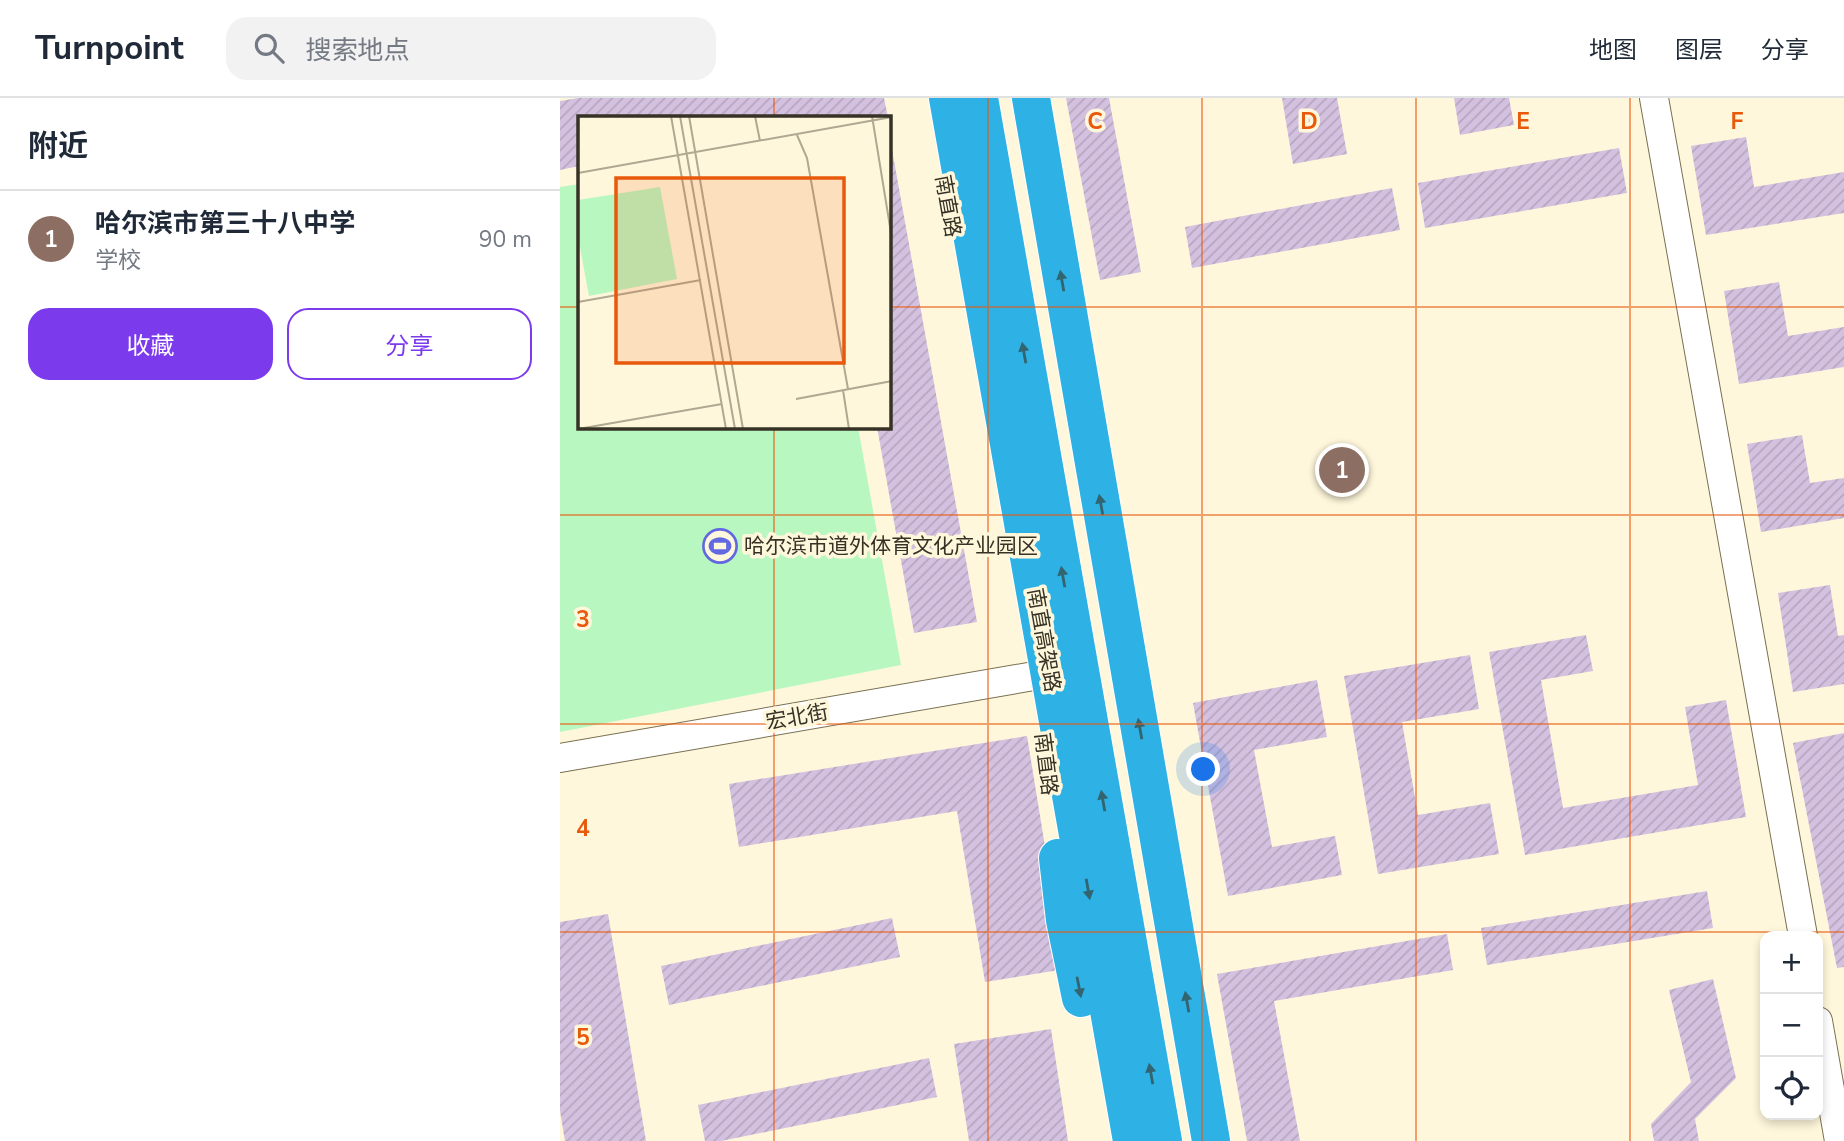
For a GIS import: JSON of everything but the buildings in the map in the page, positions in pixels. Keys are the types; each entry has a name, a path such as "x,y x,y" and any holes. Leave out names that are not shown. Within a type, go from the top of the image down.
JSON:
{"highway":[{"name":"南直路","path":"929,98 1034,676 1065,920 1110,1141"},
{"name":"南直高架路","path":"948,98 1132,1141"},
{"name":"南直高架路","path":"979,98 1163,1141"},
{"path":"1031,98 1210,1141"}],"street":[{"path":"1654,98 1802,931"},
{"name":"宏北街","path":"560,758 1034,676"},
{"path":"1823,1050 1839,1141"}],"green space":[{"name":"哈尔滨市道外体育文化产业园区","path":"578,184 578,429 858,429 901,665 560,732 560,187"}],"place":[{"name":"哈尔滨市第三十八中学","path":"1342,470"},
{"name":"哈尔滨市道外体育文化产业园区","path":"720,546"}]}
